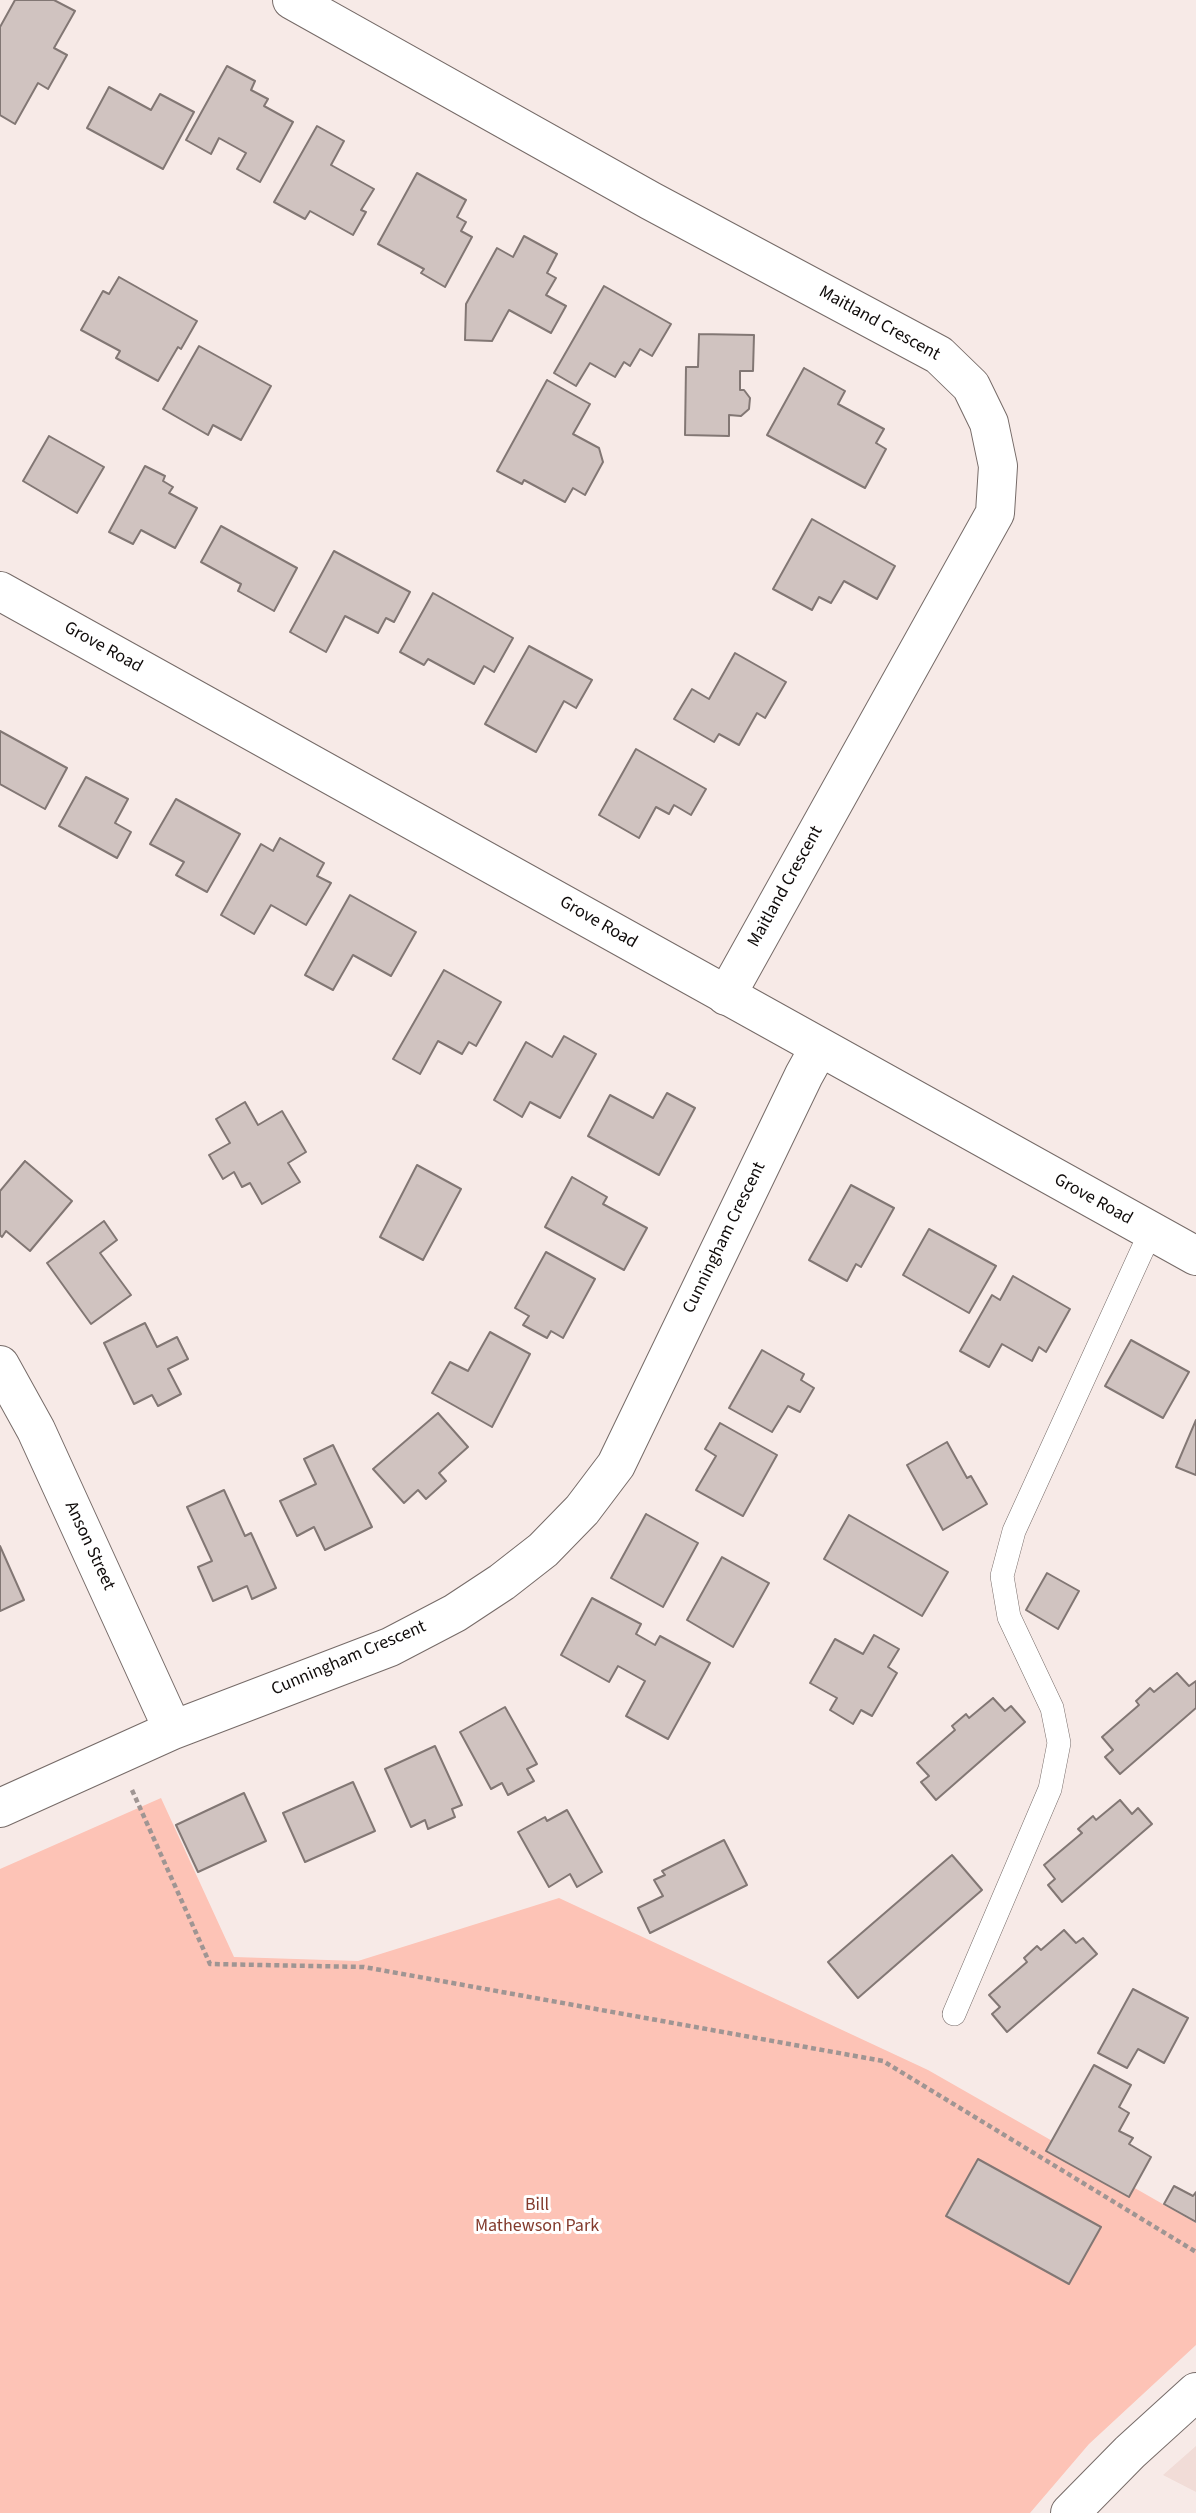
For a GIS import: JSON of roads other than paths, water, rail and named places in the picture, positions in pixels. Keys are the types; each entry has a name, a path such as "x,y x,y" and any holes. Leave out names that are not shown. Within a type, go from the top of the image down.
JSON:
{"street":[{"name":"Maitland Crescent","path":"292,0 651,201 939,355 971,386 989,423 998,466 995,513 726,996"},
{"name":"Grove Road","path":"0,591 1196,1256"},
{"name":"Cunningham Crescent","path":"0,1808 173,1730 390,1647 449,1617 502,1582 543,1550 582,1510 615,1465 819,1048"},
{"name":"Anson Street","path":"0,1365 36,1430 173,1730"},
{"path":"1070,2513 1130,2452 1196,2392"}],"lane":[{"path":"954,2014 1050,1789 1059,1743 1052,1707 1009,1617 1002,1576 1014,1531 1151,1231"}],"park label":[{"name":"Bill Mathewson Park","path":"537,2216"}]}
